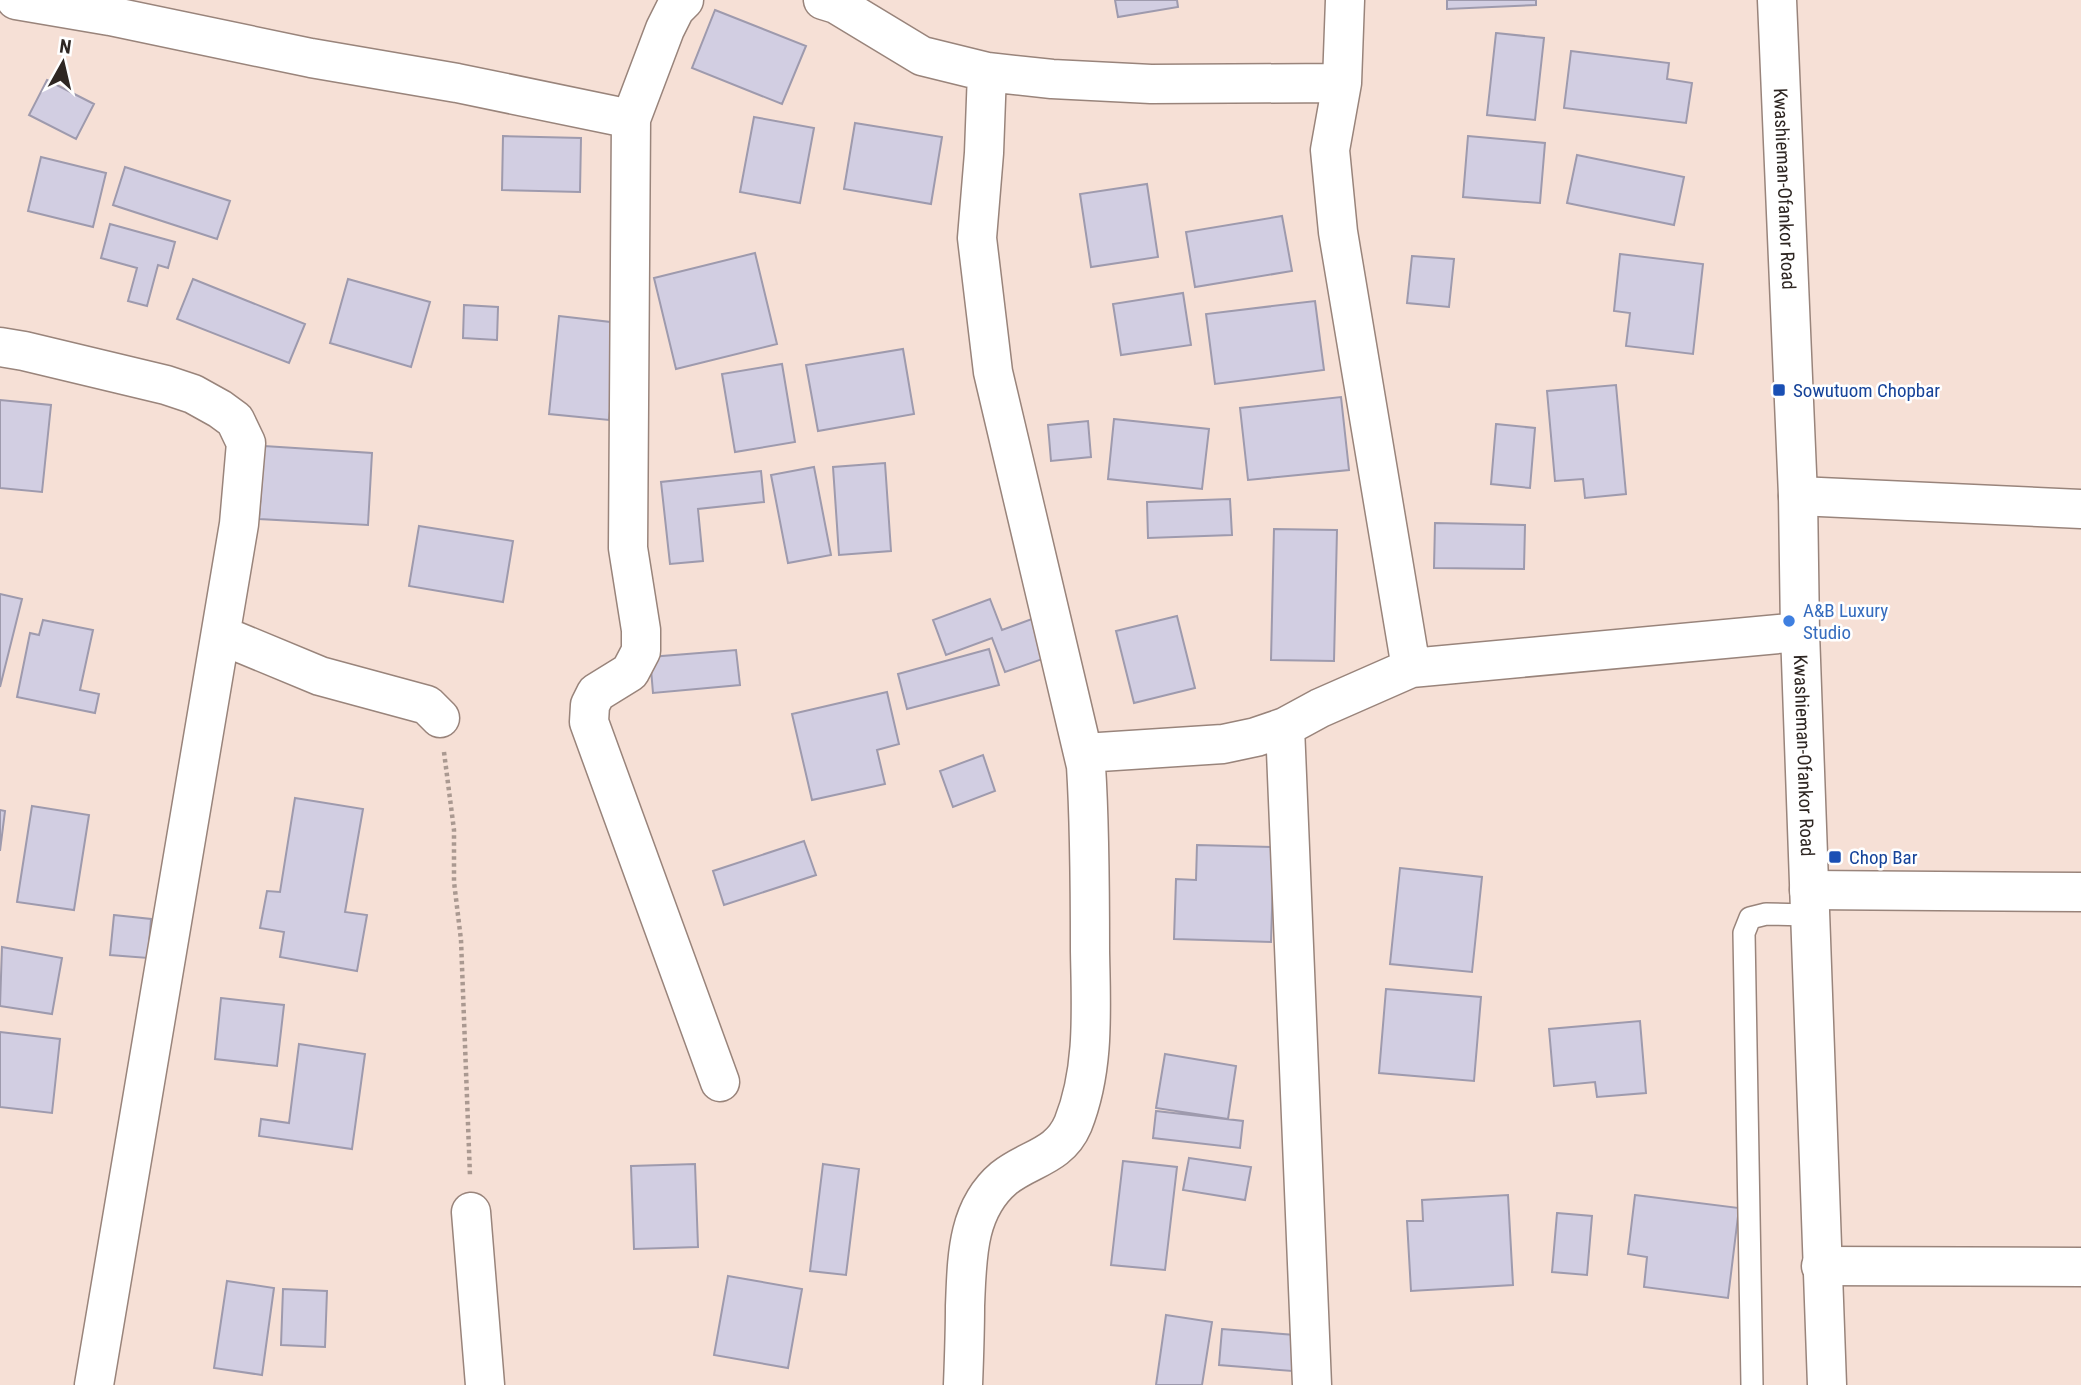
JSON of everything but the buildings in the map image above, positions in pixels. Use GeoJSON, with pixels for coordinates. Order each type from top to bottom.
{"type":"FeatureCollection","features":[{"type":"Feature","properties":{"kind":"street"},"geometry":{"type":"LineString","coordinates":[[16,0],[186,30],[311,58],[457,83],[632,119]]}},
{"type":"Feature","properties":{"kind":"street"},"geometry":{"type":"LineString","coordinates":[[684,0],[665,29],[632,119],[628,548],[641,630],[640,652],[630,672],[596,693],[590,705],[589,722],[720,1082]]}},
{"type":"Feature","properties":{"kind":"street"},"geometry":{"type":"LineString","coordinates":[[1345,0],[1342,83],[1330,150],[1338,232],[1411,668]]}},
{"type":"Feature","properties":{"kind":"street","name":"Kwashieman-Ofankor Road"},"geometry":{"type":"LineString","coordinates":[[1777,0],[1798,496],[1800,632],[1827,1385]]}},
{"type":"Feature","properties":{"kind":"street"},"geometry":{"type":"LineString","coordinates":[[832,1],[922,56],[987,72],[1151,85],[1342,83]]}},
{"type":"Feature","properties":{"kind":"street"},"geometry":{"type":"LineString","coordinates":[[963,1385],[967,1250],[975,1219],[987,1197],[1004,1179],[1057,1149],[1072,1126],[1088,1065],[1091,1030],[1090,832],[1084,752],[993,372],[977,239],[987,72]]}},
{"type":"Feature","properties":{"kind":"street"},"geometry":{"type":"LineString","coordinates":[[0,347],[166,385],[193,394],[235,420],[246,443],[239,524],[94,1385]]}},
{"type":"Feature","properties":{"kind":"street"},"geometry":{"type":"LineString","coordinates":[[1798,496],[2081,509]]}},
{"type":"Feature","properties":{"kind":"street"},"geometry":{"type":"LineString","coordinates":[[1084,752],[1223,744],[1256,737],[1285,727],[1320,708],[1411,668],[1800,632]]}},
{"type":"Feature","properties":{"kind":"street"},"geometry":{"type":"LineString","coordinates":[[220,635],[320,676],[427,705],[440,719]]}},
{"type":"Feature","properties":{"kind":"street"},"geometry":{"type":"LineString","coordinates":[[1285,727],[1312,1385]]}},
{"type":"Feature","properties":{"kind":"street"},"geometry":{"type":"LineString","coordinates":[[1809,903],[2081,892]]}},
{"type":"Feature","properties":{"kind":"street"},"geometry":{"type":"LineString","coordinates":[[471,1212],[485,1385]]}},
{"type":"Feature","properties":{"kind":"street"},"geometry":{"type":"LineString","coordinates":[[1821,1266],[2081,1267]]}},
{"type":"Feature","properties":{"kind":"lane"},"geometry":{"type":"LineString","coordinates":[[1752,1385],[1744,933],[1750,919],[1809,903]]}},
{"type":"Feature","properties":{"kind":"path"},"geometry":{"type":"LineString","coordinates":[[440,719],[454,830],[454,882],[461,940],[471,1212]]}},
{"type":"Feature","properties":{"kind":"place","name":"Sowutuom Chopbar"},"geometry":{"type":"Point","coordinates":[1779,390]}},
{"type":"Feature","properties":{"kind":"place","name":"A&B Luxury Studio"},"geometry":{"type":"Point","coordinates":[1789,621]}},
{"type":"Feature","properties":{"kind":"place","name":"Chop Bar"},"geometry":{"type":"Point","coordinates":[1835,857]}}]}
